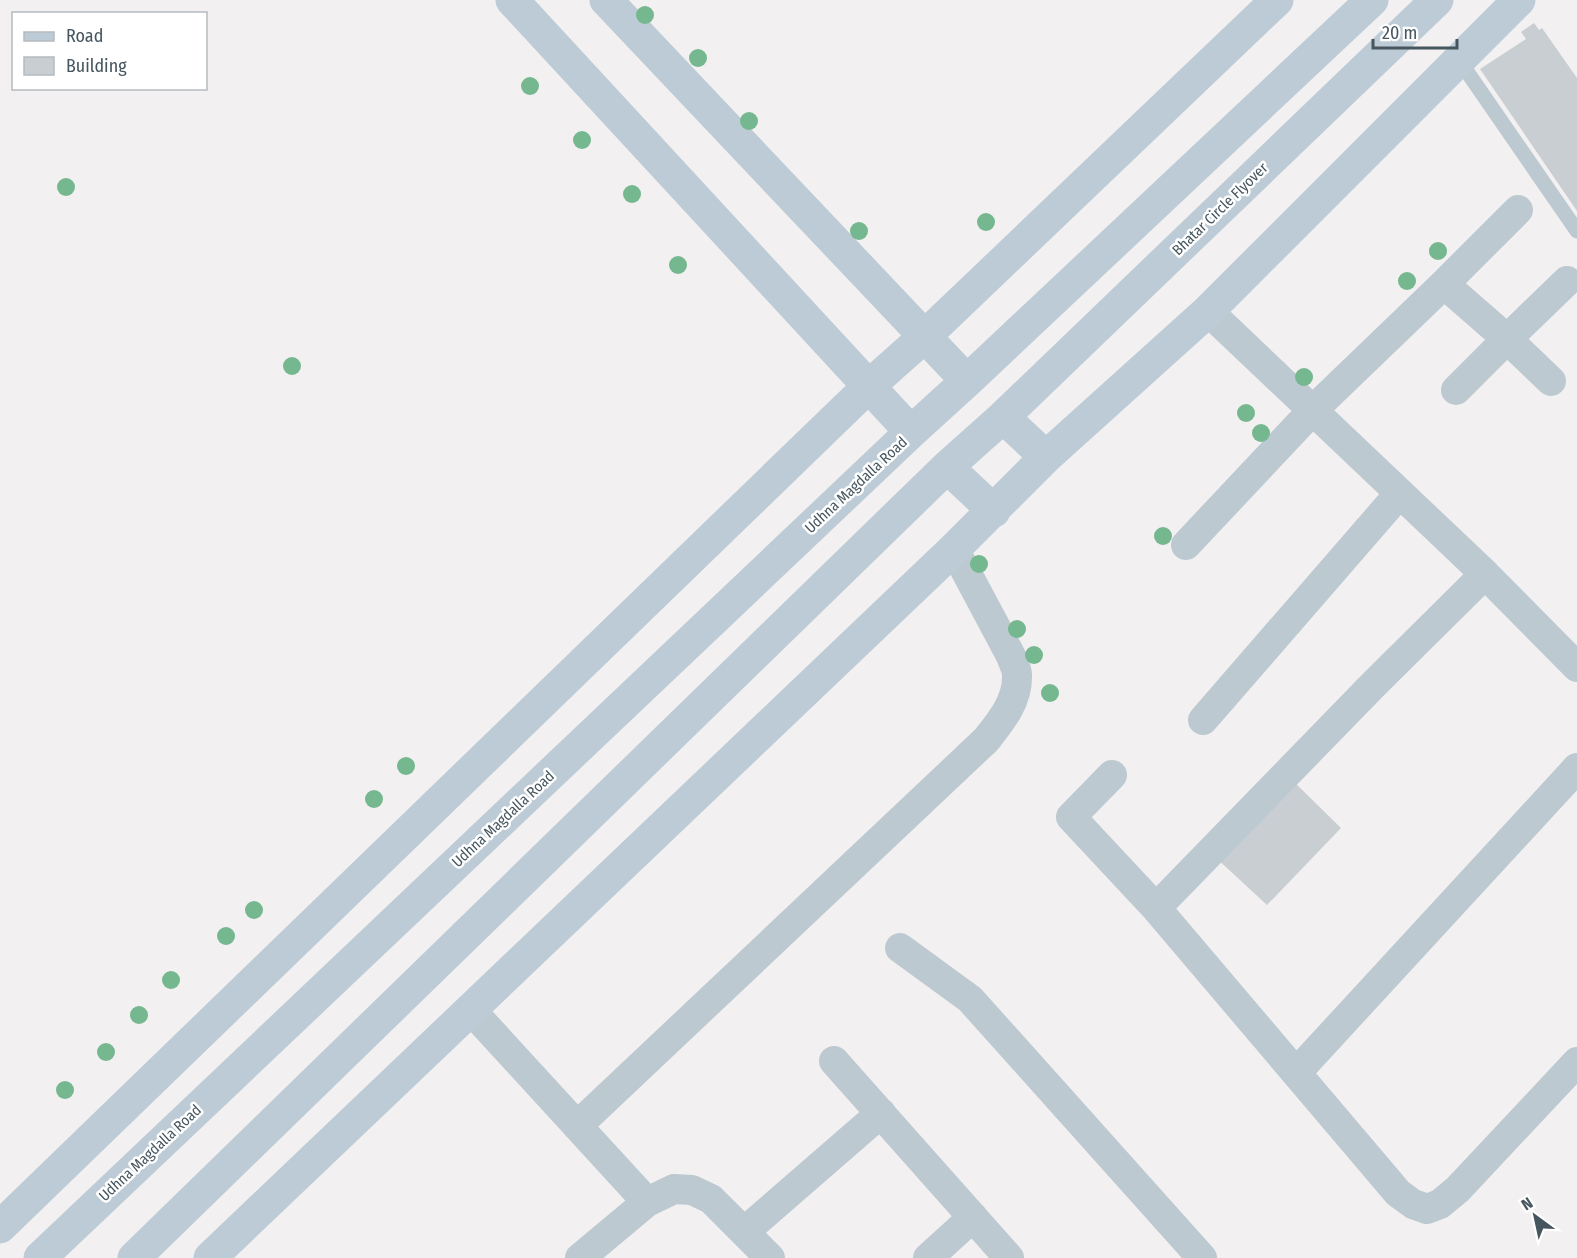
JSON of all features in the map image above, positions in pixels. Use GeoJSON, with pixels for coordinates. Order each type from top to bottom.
{"type":"FeatureCollection","features":[{"type":"Feature","properties":{"kind":"street"},"geometry":{"type":"LineString","coordinates":[[512,0],[911,432]]}},
{"type":"Feature","properties":{"kind":"street"},"geometry":{"type":"LineString","coordinates":[[606,0],[967,381],[1372,0]]}},
{"type":"Feature","properties":{"kind":"street"},"geometry":{"type":"LineString","coordinates":[[0,1227],[869,386],[924,337],[1277,0]]}},
{"type":"Feature","properties":{"kind":"street","name":"Bhatar Circle Flyover"},"geometry":{"type":"LineString","coordinates":[[1003,417],[1437,0]]}},
{"type":"Feature","properties":{"kind":"street"},"geometry":{"type":"LineString","coordinates":[[210,1258],[954,549],[1046,457],[1208,310],[1519,0]]}},
{"type":"Feature","properties":{"kind":"street"},"geometry":{"type":"LineString","coordinates":[[1186,545],[1313,410],[1518,210]]}},
{"type":"Feature","properties":{"kind":"street"},"geometry":{"type":"LineString","coordinates":[[1456,390],[1567,281]]}},
{"type":"Feature","properties":{"kind":"street"},"geometry":{"type":"LineString","coordinates":[[1444,284],[1551,381]]}},
{"type":"Feature","properties":{"kind":"street"},"geometry":{"type":"LineString","coordinates":[[1208,310],[1485,574],[1577,667]]}},
{"type":"Feature","properties":{"kind":"street","name":"Udhna Magdalla Road"},"geometry":{"type":"LineString","coordinates":[[40,1258],[967,381]]}},
{"type":"Feature","properties":{"kind":"street"},"geometry":{"type":"LineString","coordinates":[[134,1258],[947,468],[1003,417],[1046,457]]}},
{"type":"Feature","properties":{"kind":"street"},"geometry":{"type":"LineString","coordinates":[[947,468],[994,510]]}},
{"type":"Feature","properties":{"kind":"street"},"geometry":{"type":"LineString","coordinates":[[1203,720],[1400,493]]}},
{"type":"Feature","properties":{"kind":"street"},"geometry":{"type":"LineString","coordinates":[[577,1126],[986,740],[1003,718],[1015,696],[1017,674],[1011,656],[954,549]]}},
{"type":"Feature","properties":{"kind":"street"},"geometry":{"type":"LineString","coordinates":[[1156,908],[1372,686],[1485,574]]}},
{"type":"Feature","properties":{"kind":"street"},"geometry":{"type":"LineString","coordinates":[[1296,1073],[1577,768]]}},
{"type":"Feature","properties":{"kind":"street"},"geometry":{"type":"LineString","coordinates":[[1112,775],[1071,817],[1156,908],[1398,1193],[1413,1204],[1427,1209],[1440,1204],[1458,1189],[1577,1062]]}},
{"type":"Feature","properties":{"kind":"street"},"geometry":{"type":"LineString","coordinates":[[900,948],[970,999],[1202,1258]]}},
{"type":"Feature","properties":{"kind":"street"},"geometry":{"type":"LineString","coordinates":[[471,1010],[647,1202]]}},
{"type":"Feature","properties":{"kind":"street"},"geometry":{"type":"LineString","coordinates":[[834,1061],[1010,1258]]}},
{"type":"Feature","properties":{"kind":"street"},"geometry":{"type":"LineString","coordinates":[[744,1232],[881,1113]]}},
{"type":"Feature","properties":{"kind":"street"},"geometry":{"type":"LineString","coordinates":[[580,1258],[647,1202],[674,1189],[692,1190],[711,1199],[770,1258]]}},
{"type":"Feature","properties":{"kind":"street"},"geometry":{"type":"LineString","coordinates":[[928,1258],[973,1217]]}},
{"type":"Feature","properties":{"kind":"lane"},"geometry":{"type":"LineString","coordinates":[[1459,60],[1577,231]]}},
{"type":"Feature","properties":{"kind":"building"},"geometry":{"type":"Polygon","coordinates":[[[1534,23],[1539,30],[1542,28],[1577,78],[1577,211],[1480,69],[1526,39],[1521,32],[1534,23]]]}},
{"type":"Feature","properties":{"kind":"building"},"geometry":{"type":"Polygon","coordinates":[[[1289,777],[1341,828],[1267,905],[1214,856],[1289,777]]]}}]}
